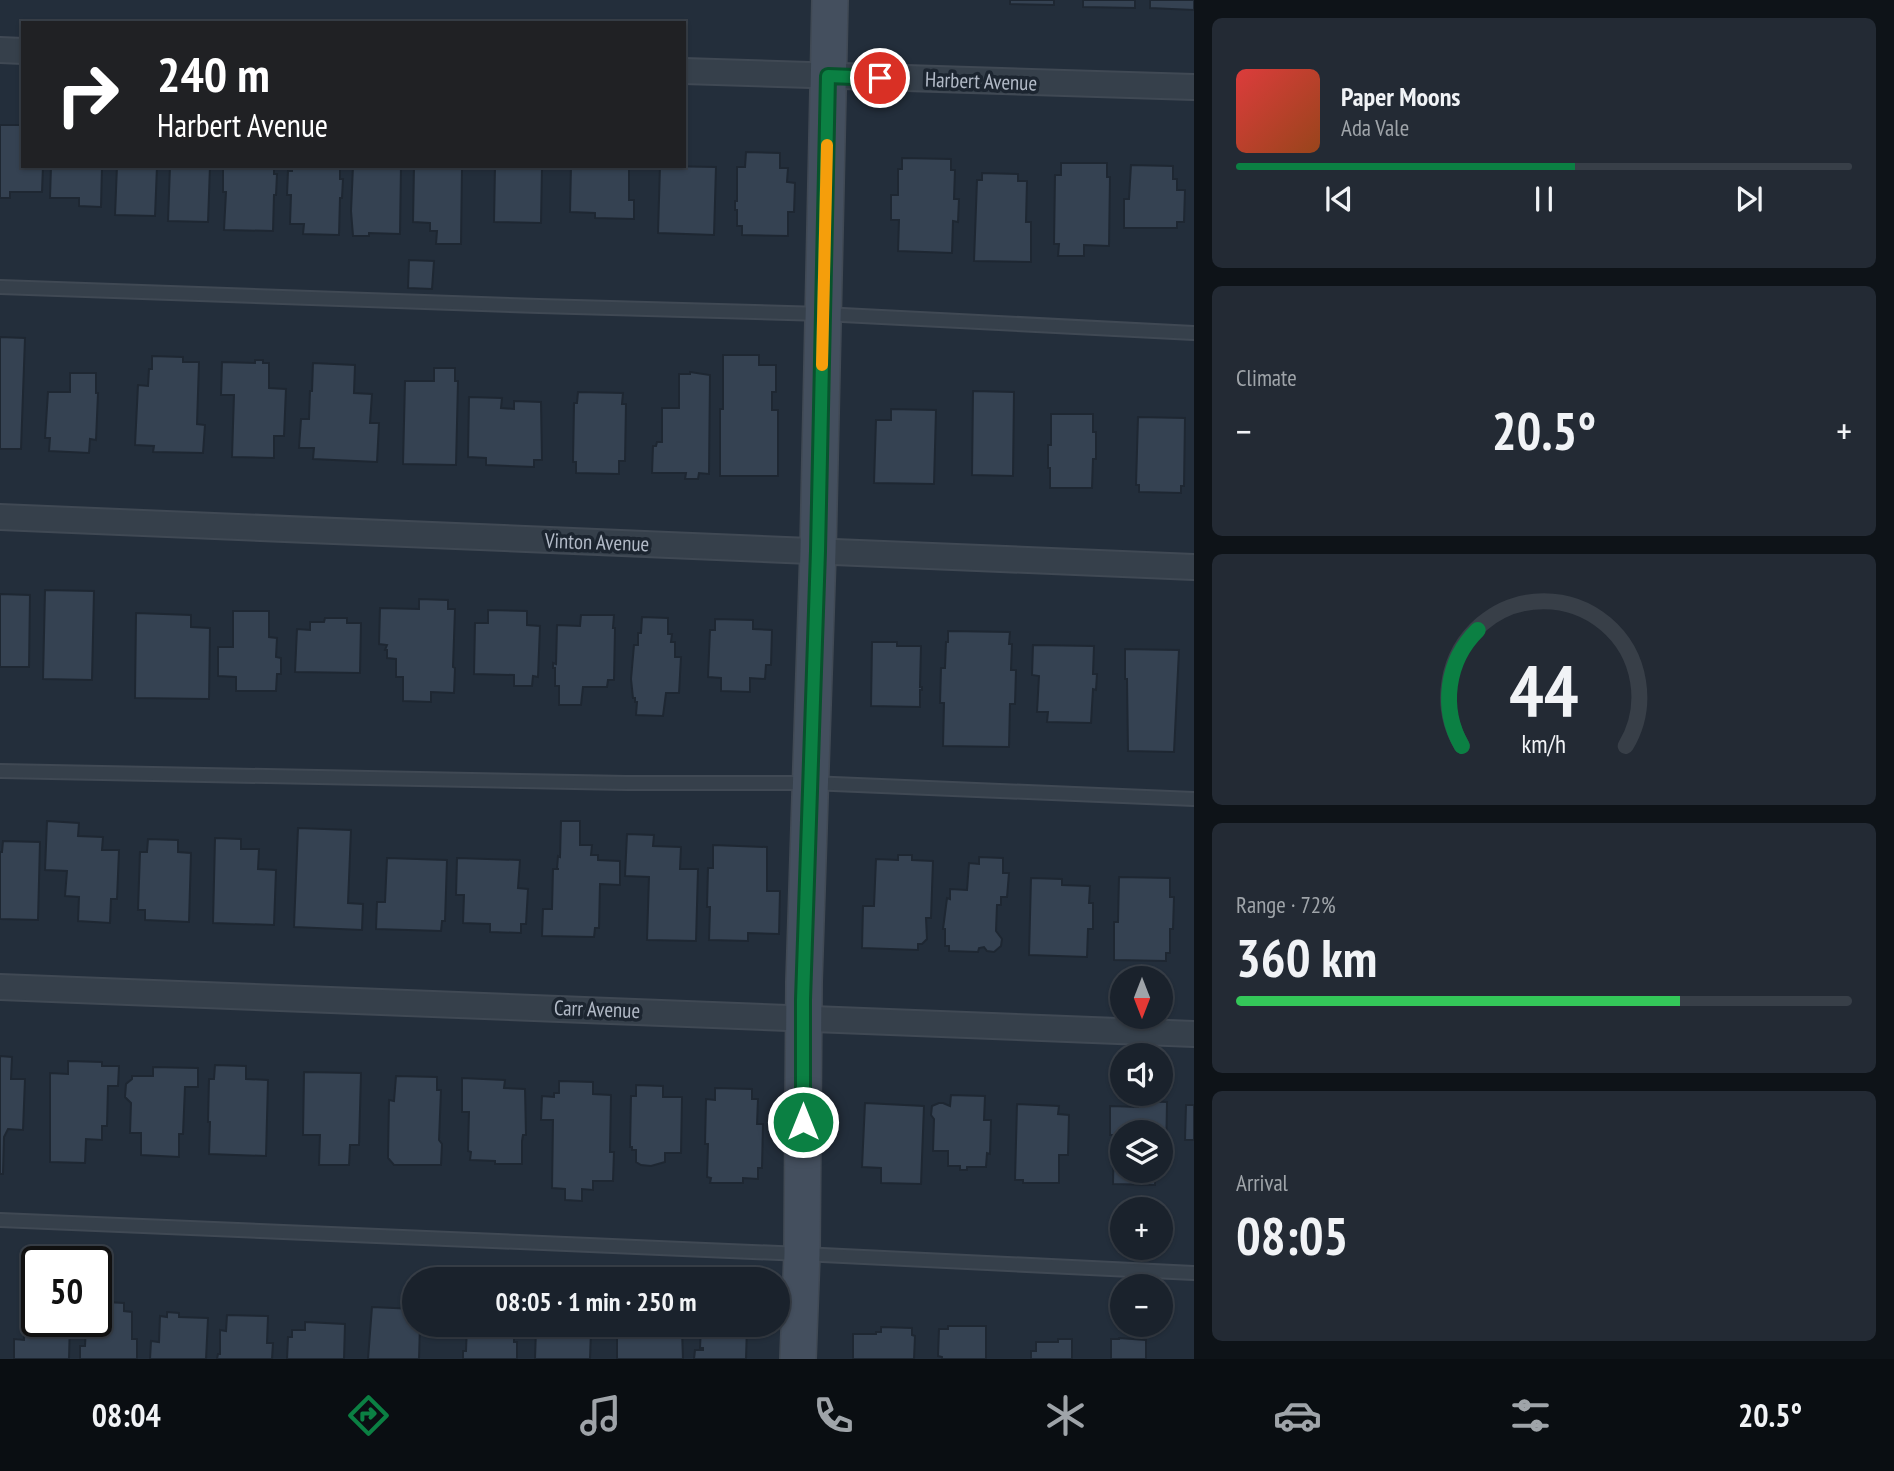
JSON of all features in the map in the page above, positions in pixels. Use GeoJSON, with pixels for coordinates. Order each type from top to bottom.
{"type":"FeatureCollection","features":[{"type":"Feature","properties":{"kind":"main road"},"geometry":{"type":"LineString","coordinates":[[798,1359],[802,1254],[803,1017],[818,551],[830,0]]}},
{"type":"Feature","properties":{"kind":"street"},"geometry":{"type":"LineString","coordinates":[[0,50],[21,51]]}},
{"type":"Feature","properties":{"kind":"street","name":"Harbert Avenue"},"geometry":{"type":"LineString","coordinates":[[686,71],[1194,87]]}},
{"type":"Feature","properties":{"kind":"street","name":"Vinton Avenue"},"geometry":{"type":"LineString","coordinates":[[0,517],[1194,567]]}},
{"type":"Feature","properties":{"kind":"street","name":"Carr Avenue"},"geometry":{"type":"LineString","coordinates":[[0,987],[1194,1034]]}},
{"type":"Feature","properties":{"kind":"lane"},"geometry":{"type":"LineString","coordinates":[[0,287],[823,314],[1194,333]]}},
{"type":"Feature","properties":{"kind":"lane"},"geometry":{"type":"LineString","coordinates":[[0,771],[614,783],[810,783],[1194,799]]}},
{"type":"Feature","properties":{"kind":"lane"},"geometry":{"type":"LineString","coordinates":[[0,1220],[1194,1273]]}},
{"type":"Feature","properties":{"kind":"building"},"geometry":{"type":"Polygon","coordinates":[[[1010,0],[1054,0],[1054,5],[1010,4],[1010,0]]]}},
{"type":"Feature","properties":{"kind":"building"},"geometry":{"type":"Polygon","coordinates":[[[1083,0],[1135,0],[1135,8],[1083,7],[1083,0]]]}},
{"type":"Feature","properties":{"kind":"building"},"geometry":{"type":"Polygon","coordinates":[[[1150,0],[1194,0],[1194,10],[1150,8],[1150,0]]]}},
{"type":"Feature","properties":{"kind":"building"},"geometry":{"type":"Polygon","coordinates":[[[0,125],[21,125],[21,168],[43,168],[42,192],[10,192],[10,198],[0,198],[0,125]]]}},
{"type":"Feature","properties":{"kind":"building"},"geometry":{"type":"Polygon","coordinates":[[[746,152],[780,153],[780,168],[788,168],[787,182],[795,183],[794,212],[788,212],[788,236],[742,235],[742,226],[737,226],[737,167],[745,167],[746,152]]]}},
{"type":"Feature","properties":{"kind":"building"},"geometry":{"type":"Polygon","coordinates":[[[902,158],[951,159],[951,170],[955,170],[954,199],[959,199],[958,222],[953,221],[952,253],[898,251],[899,220],[891,220],[891,195],[898,195],[898,169],[902,169],[902,158]]]}},
{"type":"Feature","properties":{"kind":"building"},"geometry":{"type":"Polygon","coordinates":[[[1061,163],[1107,163],[1107,177],[1110,177],[1109,246],[1084,245],[1084,256],[1058,256],[1059,244],[1054,244],[1055,175],[1061,175],[1061,163]]]}},
{"type":"Feature","properties":{"kind":"building"},"geometry":{"type":"Polygon","coordinates":[[[1131,165],[1173,166],[1173,179],[1177,179],[1177,190],[1185,190],[1184,222],[1177,222],[1177,228],[1124,228],[1124,199],[1129,199],[1131,165]]]}},
{"type":"Feature","properties":{"kind":"building"},"geometry":{"type":"Polygon","coordinates":[[[716,167],[714,235],[658,233],[660,168],[716,167]]]}},
{"type":"Feature","properties":{"kind":"building"},"geometry":{"type":"Polygon","coordinates":[[[51,168],[102,168],[101,207],[79,206],[79,198],[50,198],[51,168]]]}},
{"type":"Feature","properties":{"kind":"building"},"geometry":{"type":"Polygon","coordinates":[[[117,168],[157,168],[155,216],[115,215],[117,168]]]}},
{"type":"Feature","properties":{"kind":"building"},"geometry":{"type":"Polygon","coordinates":[[[170,168],[210,168],[208,222],[168,221],[170,168]]]}},
{"type":"Feature","properties":{"kind":"building"},"geometry":{"type":"Polygon","coordinates":[[[274,168],[274,174],[277,174],[273,231],[224,230],[226,192],[223,192],[223,169],[274,168]]]}},
{"type":"Feature","properties":{"kind":"building"},"geometry":{"type":"Polygon","coordinates":[[[292,168],[340,168],[340,179],[343,179],[339,235],[303,234],[304,224],[290,224],[291,195],[287,195],[288,171],[292,171],[292,168]]]}},
{"type":"Feature","properties":{"kind":"building"},"geometry":{"type":"Polygon","coordinates":[[[353,168],[401,168],[400,234],[369,233],[369,236],[353,236],[353,168]]]}},
{"type":"Feature","properties":{"kind":"building"},"geometry":{"type":"Polygon","coordinates":[[[414,168],[462,168],[461,244],[436,244],[437,231],[430,231],[430,223],[413,222],[414,168]]]}},
{"type":"Feature","properties":{"kind":"building"},"geometry":{"type":"Polygon","coordinates":[[[495,168],[542,168],[541,223],[494,222],[495,168]]]}},
{"type":"Feature","properties":{"kind":"building"},"geometry":{"type":"Polygon","coordinates":[[[571,168],[629,168],[629,200],[634,200],[634,219],[595,218],[595,213],[570,212],[571,168]]]}},
{"type":"Feature","properties":{"kind":"building"},"geometry":{"type":"Polygon","coordinates":[[[982,173],[1018,174],[1018,181],[1027,181],[1026,222],[1031,222],[1031,262],[974,261],[977,180],[982,180],[982,173]]]}},
{"type":"Feature","properties":{"kind":"building"},"geometry":{"type":"Polygon","coordinates":[[[409,260],[434,261],[432,289],[408,288],[409,260]]]}},
{"type":"Feature","properties":{"kind":"building"},"geometry":{"type":"Polygon","coordinates":[[[0,337],[25,338],[21,449],[0,449],[0,337]]]}},
{"type":"Feature","properties":{"kind":"building"},"geometry":{"type":"Polygon","coordinates":[[[723,355],[759,355],[759,365],[776,365],[776,392],[772,392],[772,410],[778,410],[778,476],[720,476],[723,355]]]}},
{"type":"Feature","properties":{"kind":"building"},"geometry":{"type":"Polygon","coordinates":[[[152,356],[183,357],[183,362],[199,362],[197,424],[205,425],[203,453],[153,452],[154,446],[135,445],[138,385],[148,386],[152,356]]]}},
{"type":"Feature","properties":{"kind":"building"},"geometry":{"type":"Polygon","coordinates":[[[255,360],[269,363],[269,388],[286,389],[284,436],[274,436],[274,458],[232,457],[234,395],[221,395],[222,362],[255,363],[255,360]]]}},
{"type":"Feature","properties":{"kind":"building"},"geometry":{"type":"Polygon","coordinates":[[[313,363],[355,365],[354,393],[372,394],[370,423],[379,423],[377,462],[313,459],[314,448],[299,448],[301,419],[309,419],[313,363]]]}},
{"type":"Feature","properties":{"kind":"building"},"geometry":{"type":"Polygon","coordinates":[[[434,368],[455,368],[455,381],[458,381],[456,465],[403,464],[405,381],[434,381],[434,368]]]}},
{"type":"Feature","properties":{"kind":"building"},"geometry":{"type":"Polygon","coordinates":[[[690,372],[710,375],[709,474],[699,473],[698,479],[685,479],[686,473],[652,473],[653,446],[662,442],[662,408],[679,408],[679,374],[690,372]]]}},
{"type":"Feature","properties":{"kind":"building"},"geometry":{"type":"Polygon","coordinates":[[[70,373],[96,373],[96,440],[90,439],[89,453],[49,451],[50,438],[45,438],[48,392],[70,392],[70,373]]]}},
{"type":"Feature","properties":{"kind":"building"},"geometry":{"type":"Polygon","coordinates":[[[973,391],[1014,392],[1013,476],[972,475],[973,391]]]}},
{"type":"Feature","properties":{"kind":"building"},"geometry":{"type":"Polygon","coordinates":[[[578,392],[623,393],[622,404],[626,404],[625,461],[619,461],[619,474],[576,473],[576,462],[573,462],[574,403],[577,403],[578,392]]]}},
{"type":"Feature","properties":{"kind":"building"},"geometry":{"type":"Polygon","coordinates":[[[469,397],[502,398],[501,408],[514,409],[514,401],[541,402],[542,460],[534,460],[534,467],[486,465],[486,458],[468,457],[469,397]]]}},
{"type":"Feature","properties":{"kind":"building"},"geometry":{"type":"Polygon","coordinates":[[[891,409],[936,410],[934,484],[874,483],[876,420],[891,420],[891,409]]]}},
{"type":"Feature","properties":{"kind":"building"},"geometry":{"type":"Polygon","coordinates":[[[1051,414],[1093,414],[1096,459],[1093,459],[1092,488],[1050,488],[1048,445],[1051,445],[1051,414]]]}},
{"type":"Feature","properties":{"kind":"building"},"geometry":{"type":"Polygon","coordinates":[[[1138,417],[1185,418],[1184,486],[1181,486],[1181,493],[1139,492],[1139,485],[1136,485],[1138,417]]]}},
{"type":"Feature","properties":{"kind":"building"},"geometry":{"type":"Polygon","coordinates":[[[45,590],[94,591],[92,680],[43,679],[45,590]]]}},
{"type":"Feature","properties":{"kind":"building"},"geometry":{"type":"Polygon","coordinates":[[[0,594],[30,595],[29,667],[0,667],[0,594]]]}},
{"type":"Feature","properties":{"kind":"building"},"geometry":{"type":"Polygon","coordinates":[[[419,599],[448,600],[448,609],[455,609],[454,693],[431,692],[431,702],[403,701],[403,677],[396,677],[396,659],[387,658],[387,645],[379,644],[380,608],[419,609],[419,599]]]}},
{"type":"Feature","properties":{"kind":"building"},"geometry":{"type":"Polygon","coordinates":[[[488,610],[527,611],[527,625],[540,626],[538,677],[533,676],[532,686],[514,686],[514,675],[474,674],[475,623],[488,623],[488,610]]]}},
{"type":"Feature","properties":{"kind":"building"},"geometry":{"type":"Polygon","coordinates":[[[233,611],[269,611],[269,637],[277,638],[276,657],[281,658],[281,674],[277,674],[276,691],[236,691],[236,677],[218,676],[218,647],[233,647],[233,611]]]}},
{"type":"Feature","properties":{"kind":"building"},"geometry":{"type":"Polygon","coordinates":[[[136,613],[191,615],[191,627],[210,628],[209,699],[135,698],[136,613]]]}},
{"type":"Feature","properties":{"kind":"building"},"geometry":{"type":"Polygon","coordinates":[[[581,615],[614,615],[614,680],[608,680],[607,687],[583,687],[581,705],[559,705],[559,686],[555,686],[553,668],[553,663],[556,664],[557,625],[580,626],[581,615]]]}},
{"type":"Feature","properties":{"kind":"building"},"geometry":{"type":"Polygon","coordinates":[[[642,617],[668,618],[668,634],[672,634],[671,642],[675,642],[675,657],[681,657],[679,693],[666,693],[663,716],[636,715],[637,702],[633,698],[631,679],[634,645],[638,645],[642,617]]]}},
{"type":"Feature","properties":{"kind":"building"},"geometry":{"type":"Polygon","coordinates":[[[325,618],[347,618],[347,623],[361,623],[360,673],[295,672],[297,629],[310,630],[310,622],[324,622],[325,618]]]}},
{"type":"Feature","properties":{"kind":"building"},"geometry":{"type":"Polygon","coordinates":[[[715,619],[753,620],[753,629],[772,630],[771,665],[766,665],[765,679],[750,678],[750,692],[721,691],[721,678],[708,677],[710,630],[715,630],[715,619]]]}},
{"type":"Feature","properties":{"kind":"building"},"geometry":{"type":"Polygon","coordinates":[[[948,631],[1010,632],[1011,670],[1016,670],[1015,704],[1010,704],[1009,747],[943,746],[944,703],[940,703],[941,668],[945,668],[948,631]]]}},
{"type":"Feature","properties":{"kind":"building"},"geometry":{"type":"Polygon","coordinates":[[[872,642],[921,646],[920,707],[871,706],[872,642]]]}},
{"type":"Feature","properties":{"kind":"building"},"geometry":{"type":"Polygon","coordinates":[[[1033,645],[1094,646],[1093,674],[1097,674],[1096,690],[1093,689],[1091,723],[1047,722],[1048,712],[1037,712],[1039,676],[1032,675],[1033,645]]]}},
{"type":"Feature","properties":{"kind":"building"},"geometry":{"type":"Polygon","coordinates":[[[1125,649],[1179,650],[1174,752],[1128,751],[1125,649]]]}},
{"type":"Feature","properties":{"kind":"building"},"geometry":{"type":"Polygon","coordinates":[[[47,821],[79,823],[78,836],[103,837],[102,850],[119,850],[117,899],[111,899],[110,923],[78,921],[79,897],[65,896],[67,871],[45,870],[47,821]]]}},
{"type":"Feature","properties":{"kind":"building"},"geometry":{"type":"Polygon","coordinates":[[[561,821],[580,821],[580,845],[592,845],[591,855],[598,855],[598,860],[620,861],[620,885],[600,884],[599,928],[595,928],[594,937],[542,936],[543,909],[552,909],[553,869],[557,869],[561,821]]]}},
{"type":"Feature","properties":{"kind":"building"},"geometry":{"type":"Polygon","coordinates":[[[298,828],[351,830],[348,903],[363,904],[362,930],[294,927],[298,828]]]}},
{"type":"Feature","properties":{"kind":"building"},"geometry":{"type":"Polygon","coordinates":[[[627,834],[654,835],[653,846],[681,847],[680,869],[698,869],[696,941],[647,940],[649,877],[625,876],[627,834]]]}},
{"type":"Feature","properties":{"kind":"building"},"geometry":{"type":"Polygon","coordinates":[[[215,838],[241,839],[241,849],[259,849],[258,869],[276,870],[274,925],[213,923],[215,838]]]}},
{"type":"Feature","properties":{"kind":"building"},"geometry":{"type":"Polygon","coordinates":[[[148,839],[178,840],[178,852],[191,853],[189,922],[145,920],[145,910],[138,910],[140,852],[147,852],[148,839]]]}},
{"type":"Feature","properties":{"kind":"building"},"geometry":{"type":"Polygon","coordinates":[[[3,841],[40,842],[38,920],[0,919],[0,852],[3,841]]]}},
{"type":"Feature","properties":{"kind":"building"},"geometry":{"type":"Polygon","coordinates":[[[713,845],[767,847],[767,891],[780,891],[779,934],[748,933],[748,941],[709,940],[708,868],[713,868],[713,845]]]}},
{"type":"Feature","properties":{"kind":"building"},"geometry":{"type":"Polygon","coordinates":[[[898,855],[912,855],[912,860],[933,861],[931,918],[926,918],[927,939],[918,944],[918,950],[862,948],[863,906],[874,906],[876,859],[898,860],[898,855]]]}},
{"type":"Feature","properties":{"kind":"building"},"geometry":{"type":"Polygon","coordinates":[[[979,857],[1003,858],[1003,873],[1009,873],[1007,897],[1001,897],[1001,905],[997,905],[996,931],[1002,939],[1001,946],[994,952],[987,951],[984,947],[979,948],[978,952],[949,951],[949,946],[945,946],[943,929],[947,898],[950,899],[950,889],[967,890],[969,863],[979,864],[979,857]]]}},
{"type":"Feature","properties":{"kind":"building"},"geometry":{"type":"Polygon","coordinates":[[[387,858],[447,860],[445,921],[442,921],[441,931],[376,929],[377,902],[385,902],[387,858]]]}},
{"type":"Feature","properties":{"kind":"building"},"geometry":{"type":"Polygon","coordinates":[[[457,858],[520,860],[518,888],[528,889],[526,924],[521,924],[521,933],[490,932],[490,924],[463,923],[464,895],[456,895],[457,858]]]}},
{"type":"Feature","properties":{"kind":"building"},"geometry":{"type":"Polygon","coordinates":[[[1119,877],[1170,878],[1170,897],[1174,897],[1173,929],[1170,929],[1170,953],[1166,953],[1166,961],[1114,960],[1114,922],[1118,922],[1119,877]]]}},
{"type":"Feature","properties":{"kind":"building"},"geometry":{"type":"Polygon","coordinates":[[[1031,878],[1062,879],[1062,885],[1090,886],[1089,903],[1093,903],[1093,929],[1088,929],[1087,957],[1029,955],[1031,878]]]}},
{"type":"Feature","properties":{"kind":"building"},"geometry":{"type":"Polygon","coordinates":[[[0,1056],[12,1057],[11,1079],[25,1079],[23,1130],[8,1129],[4,1137],[3,1174],[0,1174],[0,1056]]]}},
{"type":"Feature","properties":{"kind":"building"},"geometry":{"type":"Polygon","coordinates":[[[68,1061],[102,1062],[102,1066],[119,1066],[118,1086],[108,1086],[107,1126],[102,1126],[102,1140],[86,1139],[85,1163],[50,1162],[50,1073],[68,1074],[68,1061]]]}},
{"type":"Feature","properties":{"kind":"building"},"geometry":{"type":"Polygon","coordinates":[[[215,1065],[246,1066],[246,1079],[268,1080],[266,1156],[209,1154],[209,1079],[214,1079],[215,1065]]]}},
{"type":"Feature","properties":{"kind":"building"},"geometry":{"type":"Polygon","coordinates":[[[153,1067],[198,1068],[198,1087],[185,1087],[179,1157],[141,1155],[141,1133],[130,1133],[131,1103],[125,1097],[126,1084],[132,1076],[153,1076],[153,1067]]]}},
{"type":"Feature","properties":{"kind":"building"},"geometry":{"type":"Polygon","coordinates":[[[304,1072],[361,1073],[359,1145],[350,1145],[349,1165],[319,1165],[320,1135],[303,1135],[304,1072]]]}},
{"type":"Feature","properties":{"kind":"building"},"geometry":{"type":"Polygon","coordinates":[[[396,1076],[437,1077],[437,1090],[441,1090],[441,1165],[394,1165],[388,1158],[389,1100],[394,1101],[396,1076]]]}},
{"type":"Feature","properties":{"kind":"building"},"geometry":{"type":"Polygon","coordinates":[[[462,1078],[505,1080],[504,1088],[525,1089],[526,1135],[523,1135],[522,1141],[522,1164],[470,1160],[469,1112],[462,1112],[462,1078]]]}},
{"type":"Feature","properties":{"kind":"building"},"geometry":{"type":"Polygon","coordinates":[[[559,1081],[593,1082],[593,1094],[611,1095],[610,1152],[614,1152],[613,1181],[593,1181],[593,1190],[582,1189],[582,1201],[565,1200],[565,1189],[552,1188],[553,1120],[541,1120],[542,1096],[554,1097],[554,1093],[559,1093],[559,1081]]]}},
{"type":"Feature","properties":{"kind":"building"},"geometry":{"type":"Polygon","coordinates":[[[636,1085],[663,1086],[663,1097],[682,1097],[681,1153],[665,1153],[665,1162],[651,1166],[636,1162],[636,1150],[630,1147],[631,1096],[636,1096],[636,1085]]]}},
{"type":"Feature","properties":{"kind":"building"},"geometry":{"type":"Polygon","coordinates":[[[715,1088],[752,1089],[752,1099],[758,1099],[757,1124],[763,1124],[762,1168],[758,1168],[758,1179],[743,1178],[743,1183],[710,1183],[711,1178],[707,1177],[706,1099],[715,1100],[715,1088]]]}},
{"type":"Feature","properties":{"kind":"building"},"geometry":{"type":"Polygon","coordinates":[[[951,1095],[985,1096],[984,1120],[991,1120],[990,1154],[987,1153],[986,1167],[967,1167],[967,1170],[960,1170],[960,1166],[948,1166],[948,1151],[933,1151],[932,1106],[943,1103],[950,1106],[951,1095]]]}},
{"type":"Feature","properties":{"kind":"building"},"geometry":{"type":"Polygon","coordinates":[[[865,1103],[924,1106],[921,1184],[881,1183],[881,1168],[862,1167],[865,1103]]]}},
{"type":"Feature","properties":{"kind":"building"},"geometry":{"type":"Polygon","coordinates":[[[1017,1104],[1059,1106],[1058,1114],[1069,1115],[1068,1155],[1059,1155],[1059,1183],[1023,1183],[1023,1180],[1015,1180],[1017,1104]]]}},
{"type":"Feature","properties":{"kind":"building"},"geometry":{"type":"Polygon","coordinates":[[[1186,1105],[1194,1105],[1194,1140],[1185,1140],[1186,1105]]]}},
{"type":"Feature","properties":{"kind":"building"},"geometry":{"type":"Polygon","coordinates":[[[1110,1106],[1167,1106],[1167,1120],[1110,1120],[1110,1106]]]}},
{"type":"Feature","properties":{"kind":"building"},"geometry":{"type":"Polygon","coordinates":[[[1155,1183],[1155,1185],[1113,1184],[1155,1183]]]}},
{"type":"Feature","properties":{"kind":"building"},"geometry":{"type":"Polygon","coordinates":[[[112,1302],[124,1303],[124,1311],[132,1312],[132,1339],[137,1339],[137,1359],[80,1359],[80,1346],[85,1346],[85,1337],[112,1337],[112,1302]]]}},
{"type":"Feature","properties":{"kind":"building"},"geometry":{"type":"Polygon","coordinates":[[[372,1307],[402,1308],[402,1337],[420,1337],[419,1359],[368,1359],[372,1307]]]}},
{"type":"Feature","properties":{"kind":"building"},"geometry":{"type":"Polygon","coordinates":[[[167,1312],[179,1313],[179,1317],[208,1318],[206,1359],[150,1359],[151,1341],[159,1342],[160,1316],[167,1317],[167,1312]]]}},
{"type":"Feature","properties":{"kind":"building"},"geometry":{"type":"Polygon","coordinates":[[[227,1315],[268,1316],[267,1343],[273,1343],[272,1359],[217,1359],[220,1354],[220,1330],[226,1331],[227,1315]]]}},
{"type":"Feature","properties":{"kind":"building"},"geometry":{"type":"Polygon","coordinates":[[[305,1322],[345,1324],[344,1359],[287,1359],[288,1337],[292,1337],[292,1330],[305,1330],[305,1322]]]}},
{"type":"Feature","properties":{"kind":"building"},"geometry":{"type":"Polygon","coordinates":[[[948,1326],[986,1326],[986,1359],[942,1359],[938,1356],[939,1329],[948,1329],[948,1326]]]}},
{"type":"Feature","properties":{"kind":"building"},"geometry":{"type":"Polygon","coordinates":[[[881,1327],[912,1328],[912,1335],[915,1336],[914,1359],[853,1359],[853,1334],[876,1334],[881,1332],[881,1327]]]}},
{"type":"Feature","properties":{"kind":"building"},"geometry":{"type":"Polygon","coordinates":[[[24,1337],[70,1337],[69,1359],[14,1359],[14,1339],[24,1340],[24,1337]]]}},
{"type":"Feature","properties":{"kind":"building"},"geometry":{"type":"Polygon","coordinates":[[[467,1337],[514,1337],[514,1342],[517,1342],[517,1359],[463,1359],[463,1351],[466,1351],[467,1337]]]}},
{"type":"Feature","properties":{"kind":"building"},"geometry":{"type":"Polygon","coordinates":[[[536,1337],[591,1337],[590,1359],[535,1359],[536,1337]]]}},
{"type":"Feature","properties":{"kind":"building"},"geometry":{"type":"Polygon","coordinates":[[[617,1337],[682,1337],[683,1359],[617,1359],[617,1337]]]}},
{"type":"Feature","properties":{"kind":"building"},"geometry":{"type":"Polygon","coordinates":[[[700,1337],[747,1337],[746,1359],[694,1359],[695,1350],[703,1350],[700,1348],[700,1337]]]}},
{"type":"Feature","properties":{"kind":"building"},"geometry":{"type":"Polygon","coordinates":[[[1058,1339],[1072,1339],[1072,1359],[1031,1359],[1031,1351],[1036,1351],[1036,1342],[1058,1342],[1058,1339]]]}},
{"type":"Feature","properties":{"kind":"building"},"geometry":{"type":"Polygon","coordinates":[[[1111,1339],[1146,1340],[1146,1359],[1111,1359],[1111,1339]]]}},
{"type":"Feature","properties":{"kind":"slow traffic"},"geometry":{"type":"LineString","coordinates":[[822,365],[827,145]]}},
{"type":"Feature","properties":{"kind":"route"},"geometry":{"type":"LineString","coordinates":[[803,1122],[803,1000],[818,551],[828,76],[880,78]]}}]}
